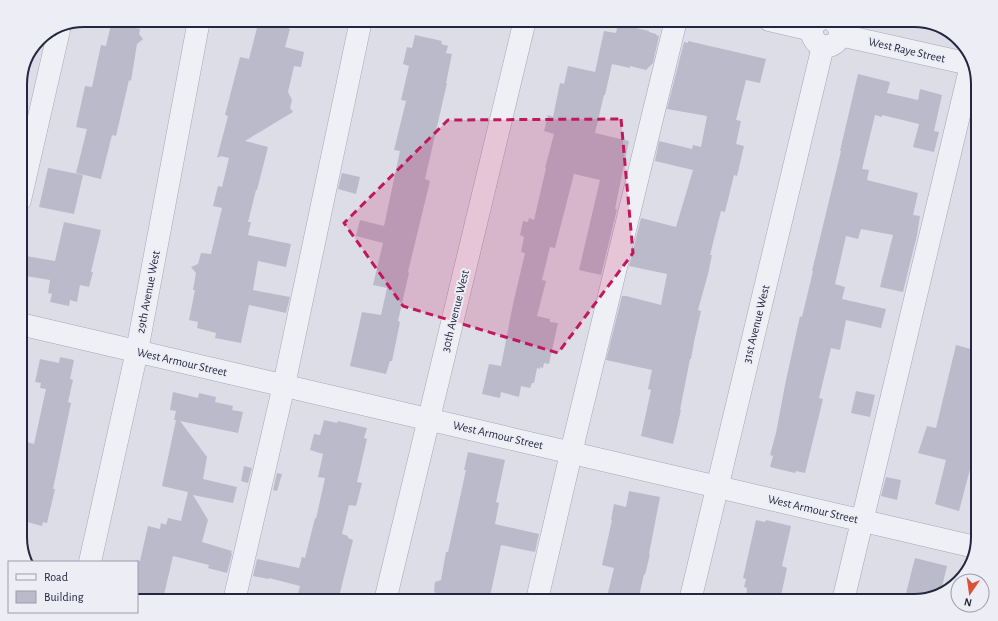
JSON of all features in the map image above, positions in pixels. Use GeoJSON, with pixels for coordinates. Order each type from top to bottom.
{"type":"FeatureCollection","features":[{"type":"Feature","properties":{"kind":"street","name":"29th Avenue West"},"geometry":{"type":"LineString","coordinates":[[90,561],[137,351],[198,27]]}},
{"type":"Feature","properties":{"kind":"street"},"geometry":{"type":"LineString","coordinates":[[236,594],[284,385],[360,27]]}},
{"type":"Feature","properties":{"kind":"street","name":"30th Avenue West"},"geometry":{"type":"LineString","coordinates":[[387,594],[523,27]]}},
{"type":"Feature","properties":{"kind":"street"},"geometry":{"type":"LineString","coordinates":[[539,591],[674,27]]}},
{"type":"Feature","properties":{"kind":"street","name":"West Raye Street"},"geometry":{"type":"LineString","coordinates":[[808,27],[967,63]]}},
{"type":"Feature","properties":{"kind":"street","name":"31st Avenue West"},"geometry":{"type":"LineString","coordinates":[[692,594],[825,30]]}},
{"type":"Feature","properties":{"kind":"street"},"geometry":{"type":"LineString","coordinates":[[27,169],[58,33]]}},
{"type":"Feature","properties":{"kind":"street"},"geometry":{"type":"LineString","coordinates":[[845,594],[970,73]]}},
{"type":"Feature","properties":{"kind":"street","name":"West Armour Street"},"geometry":{"type":"LineString","coordinates":[[27,326],[971,545]]}},
{"type":"Feature","properties":{"kind":"highlighted area"},"geometry":{"type":"Polygon","coordinates":[[[621,119],[633,253],[558,353],[403,306],[344,223],[448,120],[621,119]]]}},
{"type":"Feature","properties":{"kind":"building"},"geometry":{"type":"Polygon","coordinates":[[[110,27],[131,27],[140,29],[139,34],[143,39],[137,44],[131,81],[129,80],[116,136],[112,135],[101,179],[76,173],[87,129],[76,127],[85,86],[92,87],[101,45],[106,46],[110,27]]]}},
{"type":"Feature","properties":{"kind":"building"},"geometry":{"type":"Polygon","coordinates":[[[257,27],[288,27],[290,29],[285,47],[304,52],[301,67],[294,66],[288,92],[292,100],[290,108],[293,112],[245,141],[268,147],[248,222],[251,222],[248,235],[291,244],[286,267],[258,261],[253,290],[290,297],[286,313],[249,305],[241,343],[215,338],[216,333],[197,328],[198,322],[189,320],[195,290],[193,290],[196,273],[191,267],[198,264],[201,253],[211,254],[222,208],[213,206],[218,186],[222,187],[229,158],[221,156],[217,158],[228,116],[225,115],[240,57],[249,59],[257,27]]]}},
{"type":"Feature","properties":{"kind":"building"},"geometry":{"type":"Polygon","coordinates":[[[617,27],[631,27],[649,31],[659,36],[653,63],[646,70],[612,64],[604,95],[595,133],[629,141],[615,209],[617,209],[601,275],[579,270],[600,180],[574,174],[555,248],[550,247],[542,280],[546,281],[537,316],[550,319],[550,322],[558,323],[549,364],[544,363],[543,368],[537,368],[534,383],[532,383],[530,388],[521,386],[519,397],[501,392],[500,398],[482,394],[489,364],[501,366],[525,253],[521,252],[524,237],[520,235],[523,221],[528,222],[529,218],[534,220],[554,134],[544,131],[548,115],[553,117],[560,83],[564,84],[568,66],[595,72],[604,31],[616,33],[617,27]]]}},
{"type":"Feature","properties":{"kind":"building"},"geometry":{"type":"Polygon","coordinates":[[[415,35],[442,41],[441,44],[448,46],[446,53],[452,54],[447,83],[425,179],[430,181],[408,272],[392,361],[390,361],[386,374],[350,366],[362,312],[381,315],[387,288],[373,285],[383,243],[356,236],[360,220],[384,226],[400,151],[394,150],[406,101],[401,100],[409,66],[403,64],[407,47],[412,48],[415,35]]]}},
{"type":"Feature","properties":{"kind":"building"},"geometry":{"type":"Polygon","coordinates":[[[688,41],[766,59],[760,83],[746,80],[736,120],[741,121],[736,144],[744,146],[737,176],[734,175],[725,212],[721,211],[710,255],[712,255],[698,310],[701,311],[673,444],[641,436],[651,390],[648,389],[652,370],[606,360],[622,296],[661,305],[667,274],[629,266],[641,218],[676,227],[693,170],[655,161],[659,141],[692,149],[693,145],[701,147],[707,116],[667,109],[684,42],[688,43],[688,41]]]}},
{"type":"Feature","properties":{"kind":"building"},"geometry":{"type":"Polygon","coordinates":[[[858,74],[890,82],[887,93],[918,100],[920,89],[942,95],[934,131],[939,132],[934,152],[913,147],[919,124],[882,115],[882,117],[875,115],[862,169],[869,170],[867,180],[918,193],[913,215],[920,216],[917,235],[903,292],[880,287],[893,235],[861,229],[858,239],[846,236],[835,284],[845,287],[842,299],[886,309],[881,328],[846,320],[840,350],[831,348],[819,398],[823,399],[805,473],[796,471],[795,473],[770,467],[773,456],[770,455],[776,433],[800,316],[802,317],[858,74]]]}},
{"type":"Feature","properties":{"kind":"building"},"geometry":{"type":"Polygon","coordinates":[[[48,168],[83,175],[74,214],[39,207],[48,168]]]}},
{"type":"Feature","properties":{"kind":"building"},"geometry":{"type":"Polygon","coordinates":[[[342,173],[360,177],[356,194],[338,189],[342,173]]]}},
{"type":"Feature","properties":{"kind":"building"},"geometry":{"type":"Polygon","coordinates":[[[64,222],[101,230],[89,287],[80,285],[77,302],[70,300],[69,306],[50,302],[52,294],[48,293],[50,280],[27,276],[27,256],[55,261],[64,222]]]}},
{"type":"Feature","properties":{"kind":"building"},"geometry":{"type":"Polygon","coordinates":[[[956,345],[971,349],[971,466],[959,511],[935,504],[946,460],[918,453],[927,426],[936,428],[956,345]]]}},
{"type":"Feature","properties":{"kind":"building"},"geometry":{"type":"Polygon","coordinates":[[[60,357],[74,360],[70,379],[73,380],[68,402],[71,403],[47,523],[43,522],[42,526],[27,522],[27,442],[34,444],[46,389],[40,388],[41,383],[35,382],[40,359],[59,363],[60,357]]]}},
{"type":"Feature","properties":{"kind":"building"},"geometry":{"type":"Polygon","coordinates":[[[856,391],[875,395],[870,417],[851,413],[856,391]]]}},
{"type":"Feature","properties":{"kind":"building"},"geometry":{"type":"Polygon","coordinates":[[[173,392],[198,398],[199,393],[216,397],[215,402],[233,406],[232,410],[243,412],[238,433],[180,421],[207,457],[203,479],[237,487],[233,503],[193,495],[208,520],[202,542],[232,551],[232,554],[227,573],[208,568],[209,565],[173,556],[164,594],[138,594],[137,560],[140,561],[148,526],[160,529],[161,523],[166,525],[168,518],[181,521],[188,492],[162,486],[176,420],[174,420],[176,411],[170,410],[173,392]]]}},
{"type":"Feature","properties":{"kind":"building"},"geometry":{"type":"Polygon","coordinates":[[[324,420],[337,423],[338,421],[367,428],[364,438],[367,439],[357,482],[362,483],[356,506],[349,505],[342,534],[353,540],[340,594],[298,594],[300,586],[269,578],[253,576],[257,559],[299,568],[302,557],[305,558],[315,518],[316,519],[325,478],[318,477],[323,454],[310,450],[314,434],[320,435],[324,420]]]}},
{"type":"Feature","properties":{"kind":"building"},"geometry":{"type":"Polygon","coordinates":[[[468,452],[505,460],[496,502],[499,503],[495,524],[539,534],[535,552],[501,545],[490,594],[435,594],[435,582],[441,580],[446,552],[448,552],[466,470],[464,470],[468,452]]]}},
{"type":"Feature","properties":{"kind":"building"},"geometry":{"type":"Polygon","coordinates":[[[244,466],[252,468],[248,483],[241,481],[244,466]]]}},
{"type":"Feature","properties":{"kind":"building"},"geometry":{"type":"Polygon","coordinates":[[[277,473],[282,474],[277,491],[273,490],[277,473]]]}},
{"type":"Feature","properties":{"kind":"building"},"geometry":{"type":"Polygon","coordinates":[[[886,477],[901,480],[897,500],[881,496],[886,477]]]}},
{"type":"Feature","properties":{"kind":"building"},"geometry":{"type":"Polygon","coordinates":[[[629,491],[660,497],[650,554],[640,594],[608,594],[614,568],[602,565],[614,504],[626,507],[629,491]]]}},
{"type":"Feature","properties":{"kind":"building"},"geometry":{"type":"Polygon","coordinates":[[[756,520],[765,522],[766,520],[791,526],[782,566],[787,568],[781,594],[746,594],[747,588],[744,587],[746,579],[743,578],[756,520]]]}},
{"type":"Feature","properties":{"kind":"building"},"geometry":{"type":"Polygon","coordinates":[[[915,558],[947,566],[942,587],[922,594],[906,594],[915,558]]]}}]}
